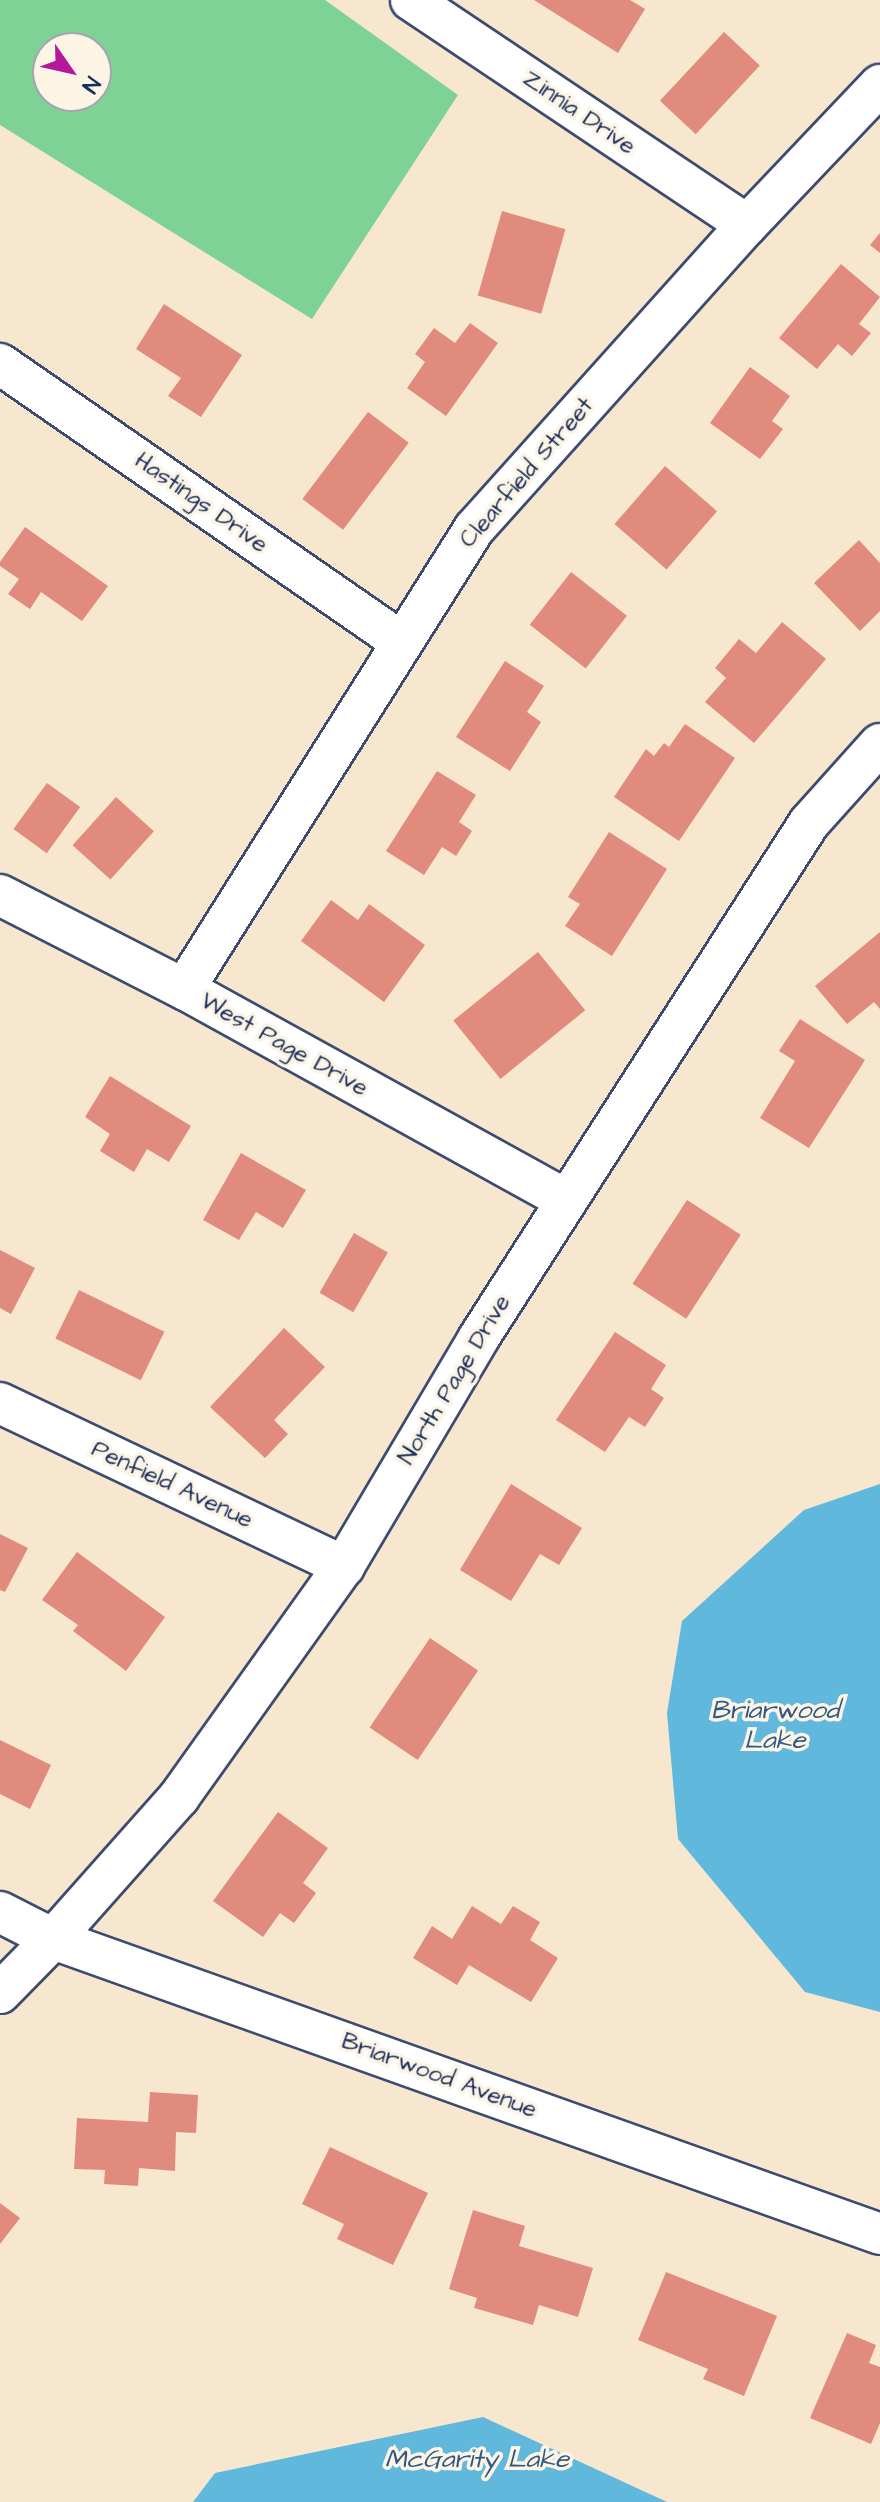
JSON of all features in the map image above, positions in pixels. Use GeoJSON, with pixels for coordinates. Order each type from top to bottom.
{"type":"FeatureCollection","features":[{"type":"Feature","properties":{"kind":"street","name":"Zinnia Drive"},"geometry":{"type":"LineString","coordinates":[[411,0],[747,225]]}},
{"type":"Feature","properties":{"kind":"street","name":"Clearfield Street"},"geometry":{"type":"LineString","coordinates":[[184,989],[474,529],[747,225],[880,85]]}},
{"type":"Feature","properties":{"kind":"street","name":"Hastings Drive"},"geometry":{"type":"LineString","coordinates":[[0,364],[402,642]]}},
{"type":"Feature","properties":{"kind":"street","name":"North Page Drive"},"geometry":{"type":"LineString","coordinates":[[0,1993],[53,1939],[179,1797],[344,1566],[566,1200],[809,823],[879,746]]}},
{"type":"Feature","properties":{"kind":"street","name":"West Page Drive"},"geometry":{"type":"LineString","coordinates":[[0,895],[184,989],[566,1200]]}},
{"type":"Feature","properties":{"kind":"street","name":"Penfield Avenue"},"geometry":{"type":"LineString","coordinates":[[0,1403],[344,1566]]}},
{"type":"Feature","properties":{"kind":"street","name":"Briarwood Avenue"},"geometry":{"type":"LineString","coordinates":[[0,1912],[53,1939],[880,2234]]}},
{"type":"Feature","properties":{"kind":"green space"},"geometry":{"type":"Polygon","coordinates":[[[0,0],[325,0],[458,95],[312,319],[0,125],[0,0]]]}},
{"type":"Feature","properties":{"kind":"water","name":"Briarwood Lake"},"geometry":{"type":"Polygon","coordinates":[[[880,1484],[880,2012],[805,1992],[678,1839],[667,1713],[682,1621],[804,1510],[880,1484]]]}},
{"type":"Feature","properties":{"kind":"water","name":"McGarity Lake"},"geometry":{"type":"Polygon","coordinates":[[[483,2417],[667,2502],[193,2502],[215,2473],[483,2417]]]}},
{"type":"Feature","properties":{"kind":"building"},"geometry":{"type":"Polygon","coordinates":[[[534,0],[630,0],[645,9],[618,53],[534,0]]]}},
{"type":"Feature","properties":{"kind":"building"},"geometry":{"type":"Polygon","coordinates":[[[724,32],[760,65],[696,134],[660,101],[724,32]]]}},
{"type":"Feature","properties":{"kind":"building"},"geometry":{"type":"Polygon","coordinates":[[[502,211],[565,229],[541,314],[478,296],[502,211]]]}},
{"type":"Feature","properties":{"kind":"building"},"geometry":{"type":"Polygon","coordinates":[[[880,233],[880,253],[870,245],[880,233]]]}},
{"type":"Feature","properties":{"kind":"building"},"geometry":{"type":"Polygon","coordinates":[[[841,264],[880,297],[859,324],[871,333],[852,356],[838,344],[817,369],[779,338],[841,264]]]}},
{"type":"Feature","properties":{"kind":"building"},"geometry":{"type":"Polygon","coordinates":[[[164,304],[242,355],[201,417],[168,396],[181,378],[136,349],[164,304]]]}},
{"type":"Feature","properties":{"kind":"building"},"geometry":{"type":"Polygon","coordinates":[[[470,323],[498,343],[446,416],[407,388],[425,362],[415,354],[434,328],[455,343],[470,323]]]}},
{"type":"Feature","properties":{"kind":"building"},"geometry":{"type":"Polygon","coordinates":[[[750,367],[790,396],[772,421],[783,429],[760,459],[710,423],[750,367]]]}},
{"type":"Feature","properties":{"kind":"building"},"geometry":{"type":"Polygon","coordinates":[[[368,412],[409,443],[343,530],[302,499],[368,412]]]}},
{"type":"Feature","properties":{"kind":"building"},"geometry":{"type":"Polygon","coordinates":[[[665,466],[717,511],[667,569],[614,524],[665,466]]]}},
{"type":"Feature","properties":{"kind":"building"},"geometry":{"type":"Polygon","coordinates":[[[25,527],[108,586],[82,621],[41,592],[30,609],[8,594],[19,579],[0,566],[0,562],[25,527]]]}},
{"type":"Feature","properties":{"kind":"building"},"geometry":{"type":"Polygon","coordinates":[[[859,540],[880,563],[880,611],[860,631],[814,583],[859,540]]]}},
{"type":"Feature","properties":{"kind":"building"},"geometry":{"type":"Polygon","coordinates":[[[571,572],[627,616],[586,669],[530,625],[571,572]]]}},
{"type":"Feature","properties":{"kind":"building"},"geometry":{"type":"Polygon","coordinates":[[[782,622],[826,659],[754,743],[705,702],[726,678],[715,668],[739,639],[756,653],[782,622]]]}},
{"type":"Feature","properties":{"kind":"building"},"geometry":{"type":"Polygon","coordinates":[[[505,661],[544,686],[527,712],[541,722],[510,771],[456,737],[505,661]]]}},
{"type":"Feature","properties":{"kind":"building"},"geometry":{"type":"Polygon","coordinates":[[[685,724],[735,758],[679,841],[614,797],[646,749],[654,756],[664,743],[669,747],[685,724]]]}},
{"type":"Feature","properties":{"kind":"building"},"geometry":{"type":"Polygon","coordinates":[[[437,771],[476,795],[459,822],[472,831],[456,856],[442,847],[424,875],[386,851],[437,771]]]}},
{"type":"Feature","properties":{"kind":"building"},"geometry":{"type":"Polygon","coordinates":[[[47,783],[80,807],[47,853],[13,829],[47,783]]]}},
{"type":"Feature","properties":{"kind":"building"},"geometry":{"type":"Polygon","coordinates":[[[116,797],[154,831],[110,879],[73,845],[116,797]]]}},
{"type":"Feature","properties":{"kind":"building"},"geometry":{"type":"Polygon","coordinates":[[[609,832],[667,869],[612,956],[565,926],[580,904],[568,897],[609,832]]]}},
{"type":"Feature","properties":{"kind":"building"},"geometry":{"type":"Polygon","coordinates":[[[331,900],[358,920],[369,904],[425,945],[384,1002],[301,941],[331,900]]]}},
{"type":"Feature","properties":{"kind":"building"},"geometry":{"type":"Polygon","coordinates":[[[880,932],[880,1009],[874,1002],[847,1024],[815,986],[880,932]]]}},
{"type":"Feature","properties":{"kind":"building"},"geometry":{"type":"Polygon","coordinates":[[[538,952],[585,1010],[500,1079],[453,1021],[538,952]]]}},
{"type":"Feature","properties":{"kind":"building"},"geometry":{"type":"Polygon","coordinates":[[[800,1019],[865,1060],[809,1148],[760,1118],[795,1061],[779,1051],[800,1019]]]}},
{"type":"Feature","properties":{"kind":"building"},"geometry":{"type":"Polygon","coordinates":[[[110,1076],[191,1126],[169,1162],[147,1149],[134,1172],[100,1151],[110,1134],[85,1117],[110,1076]]]}},
{"type":"Feature","properties":{"kind":"building"},"geometry":{"type":"Polygon","coordinates":[[[241,1153],[306,1190],[283,1228],[256,1212],[239,1240],[203,1220],[241,1153]]]}},
{"type":"Feature","properties":{"kind":"building"},"geometry":{"type":"Polygon","coordinates":[[[687,1200],[741,1235],[686,1319],[633,1284],[687,1200]]]}},
{"type":"Feature","properties":{"kind":"building"},"geometry":{"type":"Polygon","coordinates":[[[354,1233],[388,1252],[353,1312],[320,1293],[354,1233]]]}},
{"type":"Feature","properties":{"kind":"building"},"geometry":{"type":"Polygon","coordinates":[[[0,1250],[35,1268],[11,1314],[0,1308],[0,1250]]]}},
{"type":"Feature","properties":{"kind":"building"},"geometry":{"type":"Polygon","coordinates":[[[79,1290],[164,1332],[141,1380],[55,1339],[79,1290]]]}},
{"type":"Feature","properties":{"kind":"building"},"geometry":{"type":"Polygon","coordinates":[[[284,1328],[325,1367],[274,1420],[288,1434],[265,1458],[210,1407],[284,1328]]]}},
{"type":"Feature","properties":{"kind":"building"},"geometry":{"type":"Polygon","coordinates":[[[615,1332],[666,1365],[651,1389],[664,1398],[645,1427],[629,1417],[605,1452],[556,1420],[615,1332]]]}},
{"type":"Feature","properties":{"kind":"building"},"geometry":{"type":"Polygon","coordinates":[[[511,1484],[582,1528],[559,1565],[540,1554],[511,1601],[460,1570],[511,1484]]]}},
{"type":"Feature","properties":{"kind":"building"},"geometry":{"type":"Polygon","coordinates":[[[0,1534],[28,1548],[5,1592],[0,1590],[0,1534]]]}},
{"type":"Feature","properties":{"kind":"building"},"geometry":{"type":"Polygon","coordinates":[[[77,1552],[165,1617],[126,1671],[73,1631],[78,1625],[42,1600],[77,1552]]]}},
{"type":"Feature","properties":{"kind":"building"},"geometry":{"type":"Polygon","coordinates":[[[430,1638],[478,1670],[418,1760],[370,1728],[430,1638]]]}},
{"type":"Feature","properties":{"kind":"building"},"geometry":{"type":"Polygon","coordinates":[[[0,1740],[51,1765],[30,1809],[0,1794],[0,1740]]]}},
{"type":"Feature","properties":{"kind":"building"},"geometry":{"type":"Polygon","coordinates":[[[278,1812],[328,1848],[303,1883],[316,1893],[294,1923],[280,1913],[263,1937],[213,1901],[278,1812]]]}},
{"type":"Feature","properties":{"kind":"building"},"geometry":{"type":"Polygon","coordinates":[[[472,1906],[501,1924],[513,1906],[540,1922],[530,1940],[558,1958],[531,2002],[469,1965],[457,1985],[413,1958],[432,1926],[452,1939],[472,1906]]]}},
{"type":"Feature","properties":{"kind":"building"},"geometry":{"type":"Polygon","coordinates":[[[150,2092],[198,2095],[196,2133],[176,2132],[175,2171],[139,2168],[138,2186],[104,2184],[105,2170],[74,2169],[77,2118],[148,2122],[150,2092]]]}},
{"type":"Feature","properties":{"kind":"building"},"geometry":{"type":"Polygon","coordinates":[[[330,2147],[428,2193],[393,2265],[337,2239],[344,2224],[302,2204],[330,2147]]]}},
{"type":"Feature","properties":{"kind":"building"},"geometry":{"type":"Polygon","coordinates":[[[0,2203],[20,2218],[0,2244],[0,2203]]]}},
{"type":"Feature","properties":{"kind":"building"},"geometry":{"type":"Polygon","coordinates":[[[473,2210],[525,2226],[519,2246],[593,2268],[578,2317],[539,2305],[533,2325],[474,2308],[477,2298],[449,2289],[473,2210]]]}},
{"type":"Feature","properties":{"kind":"building"},"geometry":{"type":"Polygon","coordinates":[[[666,2272],[777,2316],[744,2396],[703,2379],[708,2369],[638,2340],[666,2272]]]}},
{"type":"Feature","properties":{"kind":"building"},"geometry":{"type":"Polygon","coordinates":[[[847,2333],[876,2345],[869,2363],[880,2367],[880,2423],[871,2444],[810,2418],[847,2333]]]}}]}
